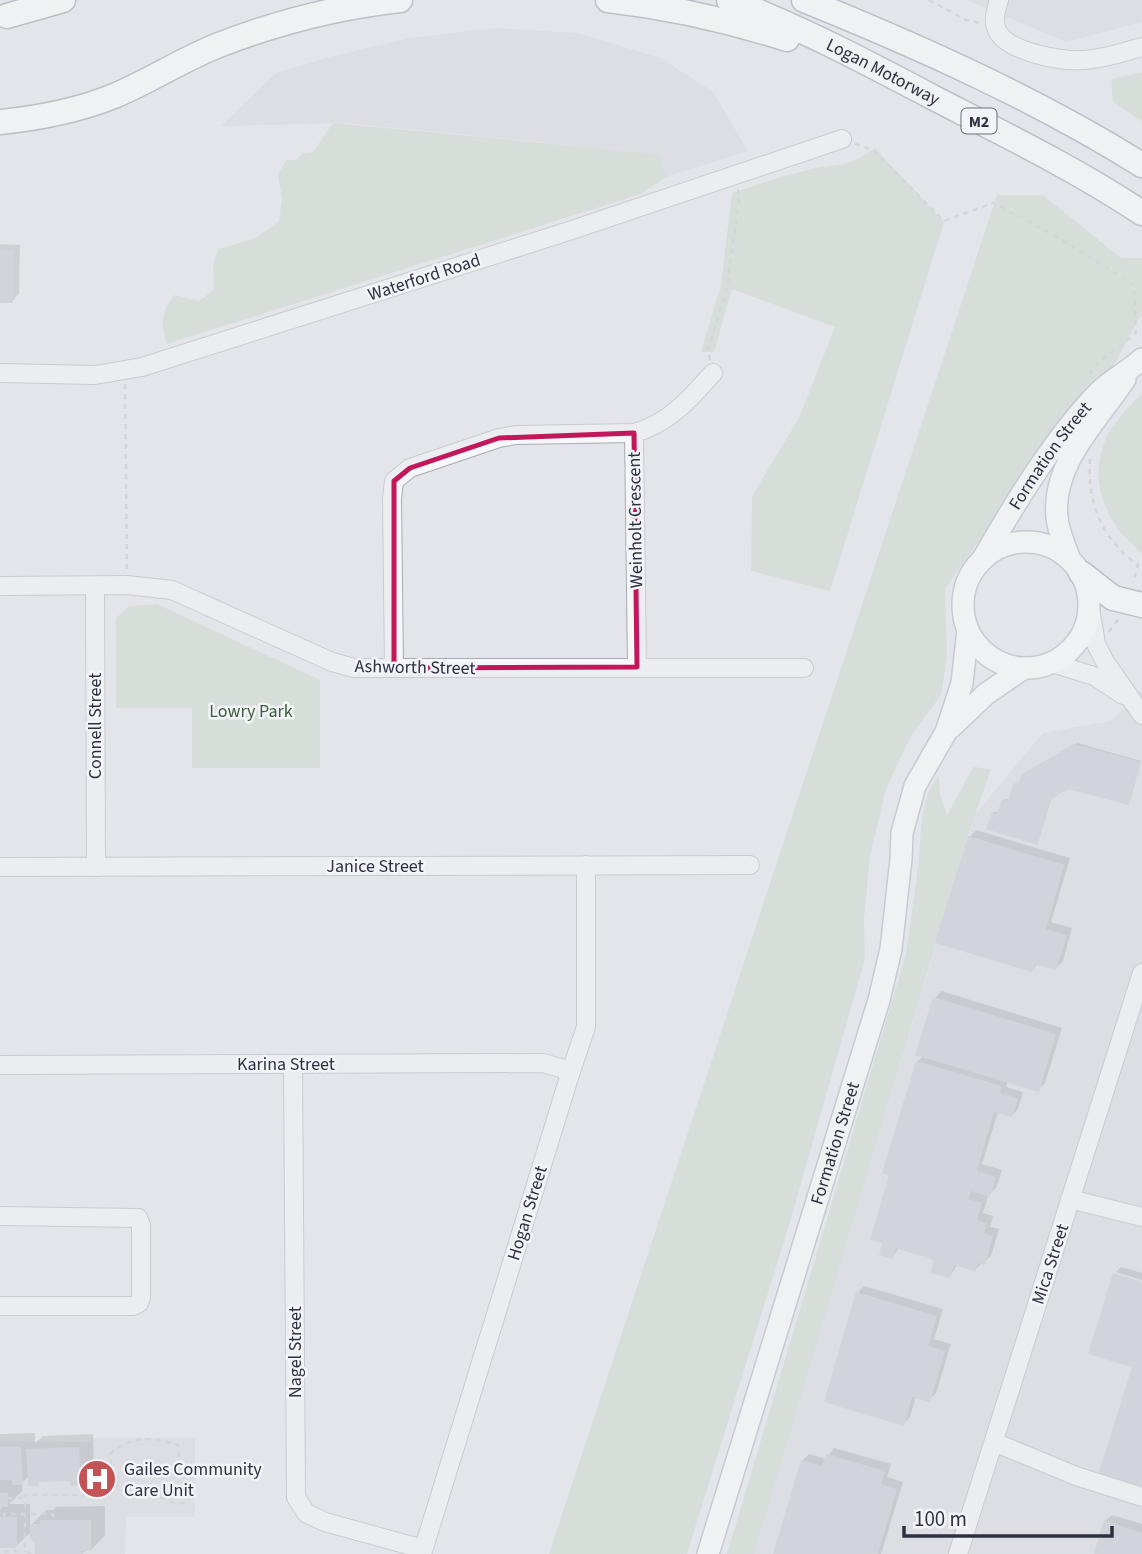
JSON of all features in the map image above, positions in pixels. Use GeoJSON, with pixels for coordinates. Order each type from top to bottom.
{"type":"FeatureCollection","features":[{"type":"Feature","properties":{"kind":"highway"},"geometry":{"type":"LineString","coordinates":[[7,16],[63,0]]}},
{"type":"Feature","properties":{"kind":"highway"},"geometry":{"type":"LineString","coordinates":[[0,121],[40,118],[86,106],[114,96],[217,46],[300,17],[340,8],[400,0]]}},
{"type":"Feature","properties":{"kind":"highway"},"geometry":{"type":"LineString","coordinates":[[608,0],[725,20],[788,39],[812,36]]}},
{"type":"Feature","properties":{"kind":"highway","name":"Logan Motorway"},"geometry":{"type":"LineString","coordinates":[[729,0],[812,36],[1059,163],[1142,214]]}},
{"type":"Feature","properties":{"kind":"highway","name":"Logan Motorway"},"geometry":{"type":"LineString","coordinates":[[804,0],[1007,90],[1142,165]]}},
{"type":"Feature","properties":{"kind":"highway"},"geometry":{"type":"LineString","coordinates":[[1075,566],[1104,593],[1135,604]]}},
{"type":"Feature","properties":{"kind":"main road","name":"Formation Street"},"geometry":{"type":"LineString","coordinates":[[1075,566],[1056,516],[1059,491],[1067,466],[1084,434],[1110,404],[1138,363]]}},
{"type":"Feature","properties":{"kind":"main road","name":"Formation Street"},"geometry":{"type":"LineString","coordinates":[[983,559],[1008,515],[1072,424],[1100,391],[1138,363]]}},
{"type":"Feature","properties":{"kind":"main road"},"geometry":{"type":"LineString","coordinates":[[1035,542],[1053,548],[1075,566],[1088,590],[1090,608],[1079,641],[1067,654],[1052,663],[1024,668],[1006,665],[990,657],[977,645],[968,630],[963,611],[964,592],[971,574],[983,559],[999,548],[1035,542]]}},
{"type":"Feature","properties":{"kind":"main road","name":"Formation Street"},"geometry":{"type":"LineString","coordinates":[[708,1554],[879,1000],[891,950],[902,832],[915,786],[946,732],[962,683],[968,630]]}},
{"type":"Feature","properties":{"kind":"main road","name":"Formation Street"},"geometry":{"type":"LineString","coordinates":[[946,732],[986,694],[1024,668]]}},
{"type":"Feature","properties":{"kind":"street"},"geometry":{"type":"LineString","coordinates":[[999,0],[995,25],[1003,38],[1014,46],[1066,61],[1104,57],[1142,47]]}},
{"type":"Feature","properties":{"kind":"street","name":"Waterford Road"},"geometry":{"type":"LineString","coordinates":[[0,373],[95,375],[142,368],[569,231],[842,139]]}},
{"type":"Feature","properties":{"kind":"street"},"geometry":{"type":"LineString","coordinates":[[634,433],[653,428],[672,416],[713,373]]}},
{"type":"Feature","properties":{"kind":"street","name":"Weinholt Crescent"},"geometry":{"type":"LineString","coordinates":[[394,668],[394,481],[410,468],[499,438],[516,435],[634,433],[637,667]]}},
{"type":"Feature","properties":{"kind":"street","name":"Ashworth Street"},"geometry":{"type":"LineString","coordinates":[[0,586],[127,585],[172,590],[332,662],[354,668],[804,668]]}},
{"type":"Feature","properties":{"kind":"street","name":"Connell Street"},"geometry":{"type":"LineString","coordinates":[[95,586],[96,867]]}},
{"type":"Feature","properties":{"kind":"street"},"geometry":{"type":"LineString","coordinates":[[1090,608],[1096,644],[1137,708]]}},
{"type":"Feature","properties":{"kind":"street"},"geometry":{"type":"LineString","coordinates":[[1052,663],[1094,676],[1137,708]]}},
{"type":"Feature","properties":{"kind":"street","name":"Hogan Street"},"geometry":{"type":"LineString","coordinates":[[423,1552],[586,1027],[586,865]]}},
{"type":"Feature","properties":{"kind":"street","name":"Janice Street"},"geometry":{"type":"LineString","coordinates":[[0,867],[750,865]]}},
{"type":"Feature","properties":{"kind":"street","name":"Mica Street"},"geometry":{"type":"LineString","coordinates":[[958,1554],[1142,973]]}},
{"type":"Feature","properties":{"kind":"street","name":"Karina Street"},"geometry":{"type":"LineString","coordinates":[[0,1065],[543,1063],[571,1071]]}},
{"type":"Feature","properties":{"kind":"street","name":"Nagel Street"},"geometry":{"type":"LineString","coordinates":[[293,1065],[296,1497],[306,1513],[326,1522],[423,1552]]}},
{"type":"Feature","properties":{"kind":"street"},"geometry":{"type":"LineString","coordinates":[[1070,1199],[1142,1217]]}},
{"type":"Feature","properties":{"kind":"street"},"geometry":{"type":"LineString","coordinates":[[0,1216],[130,1216],[138,1218],[141,1237],[141,1297],[139,1303],[133,1306],[0,1306]]}},
{"type":"Feature","properties":{"kind":"street"},"geometry":{"type":"LineString","coordinates":[[993,1442],[1076,1476],[1142,1497]]}},
{"type":"Feature","properties":{"kind":"path"},"geometry":{"type":"LineString","coordinates":[[929,0],[966,20],[995,25]]}},
{"type":"Feature","properties":{"kind":"path"},"geometry":{"type":"LineString","coordinates":[[842,139],[873,150],[944,221],[993,203],[1059,238],[1134,285],[1136,333]]}},
{"type":"Feature","properties":{"kind":"path"},"geometry":{"type":"LineString","coordinates":[[713,373],[708,349],[726,293],[739,202],[737,174]]}},
{"type":"Feature","properties":{"kind":"path"},"geometry":{"type":"LineString","coordinates":[[1083,384],[1098,363],[1142,329]]}},
{"type":"Feature","properties":{"kind":"path"},"geometry":{"type":"LineString","coordinates":[[124,371],[127,585]]}},
{"type":"Feature","properties":{"kind":"path"},"geometry":{"type":"LineString","coordinates":[[1084,434],[1096,443],[1090,460],[1090,483],[1096,511],[1105,531],[1119,551],[1138,565],[1135,604],[1109,631],[1111,640]]}},
{"type":"Feature","properties":{"kind":"path"},"geometry":{"type":"LineString","coordinates":[[8,1498],[25,1495],[96,1495],[102,1492],[109,1481],[111,1453],[124,1442],[159,1439],[178,1445],[180,1475],[186,1490],[183,1503],[175,1505],[162,1499],[120,1491],[109,1481]]}},
{"type":"Feature","properties":{"kind":"path"},"geometry":{"type":"LineString","coordinates":[[25,1497],[25,1551]]}},
{"type":"Feature","properties":{"kind":"path"},"geometry":{"type":"LineString","coordinates":[[4,1517],[4,1514],[53,1514],[54,1520]]}},
{"type":"Feature","properties":{"kind":"path"},"geometry":{"type":"LineString","coordinates":[[4,1552],[25,1551],[31,1554]]}},
{"type":"Feature","properties":{"kind":"highlighted area"},"geometry":{"type":"Polygon","coordinates":[[[634,433],[637,667],[394,668],[394,481],[410,468],[499,438],[634,433]]]}},
{"type":"Feature","properties":{"kind":"shaded area"},"geometry":{"type":"Polygon","coordinates":[[[967,0],[1142,0],[1142,22],[1066,42],[967,0]]]}},
{"type":"Feature","properties":{"kind":"shaded area"},"geometry":{"type":"Polygon","coordinates":[[[496,28],[577,33],[661,58],[713,92],[748,151],[666,177],[658,154],[346,123],[221,126],[276,73],[410,38],[496,28]]]}},
{"type":"Feature","properties":{"kind":"shaded area"},"geometry":{"type":"Polygon","coordinates":[[[1142,691],[1142,1554],[753,1554],[976,813],[1043,733],[1111,721],[1142,691]]]}},
{"type":"Feature","properties":{"kind":"shaded area","name":"Gailes Community Care Unit"},"geometry":{"type":"Polygon","coordinates":[[[91,1438],[195,1438],[195,1517],[126,1517],[125,1554],[0,1554],[0,1441],[90,1442],[91,1438]]]}},
{"type":"Feature","properties":{"kind":"green space"},"geometry":{"type":"Polygon","coordinates":[[[1142,72],[1142,121],[1113,102],[1111,79],[1142,72]]]}},
{"type":"Feature","properties":{"kind":"green space"},"geometry":{"type":"Polygon","coordinates":[[[333,123],[659,154],[666,177],[641,194],[167,344],[163,318],[170,301],[175,295],[199,301],[214,290],[213,263],[219,249],[256,238],[279,221],[282,198],[278,175],[286,160],[296,160],[303,153],[313,152],[333,123]]]}},
{"type":"Feature","properties":{"kind":"green space"},"geometry":{"type":"Polygon","coordinates":[[[875,148],[944,222],[830,591],[751,571],[752,496],[799,418],[835,327],[732,289],[714,352],[701,352],[721,285],[732,193],[798,172],[849,163],[875,148]]]}},
{"type":"Feature","properties":{"kind":"green space"},"geometry":{"type":"Polygon","coordinates":[[[997,195],[1043,195],[1121,258],[1142,258],[1142,316],[1116,362],[1058,429],[945,589],[947,657],[941,695],[911,736],[886,789],[870,857],[864,919],[865,959],[790,1222],[687,1554],[549,1554],[997,195]]]}},
{"type":"Feature","properties":{"kind":"green space"},"geometry":{"type":"Polygon","coordinates":[[[1142,393],[1142,553],[1119,530],[1111,517],[1104,503],[1098,473],[1108,434],[1142,393]]]}},
{"type":"Feature","properties":{"kind":"green space","name":"Lowry Park"},"geometry":{"type":"Polygon","coordinates":[[[157,604],[320,680],[320,768],[192,768],[192,708],[116,708],[116,618],[129,606],[157,604]]]}},
{"type":"Feature","properties":{"kind":"green space"},"geometry":{"type":"Polygon","coordinates":[[[973,767],[991,769],[968,836],[754,1554],[727,1554],[906,954],[927,796],[939,775],[940,794],[947,816],[973,767]]]}},
{"type":"Feature","properties":{"kind":"building"},"geometry":{"type":"Polygon","coordinates":[[[0,251],[14,251],[13,303],[0,303],[0,251]]]}},
{"type":"Feature","properties":{"kind":"building"},"geometry":{"type":"Polygon","coordinates":[[[1074,744],[1141,762],[1129,805],[1068,789],[1051,799],[1037,845],[986,829],[992,812],[997,813],[1002,800],[1008,801],[1014,783],[1018,784],[1022,774],[1074,744]]]}},
{"type":"Feature","properties":{"kind":"building"},"geometry":{"type":"Polygon","coordinates":[[[968,836],[1064,865],[1046,929],[1067,935],[1056,970],[1035,964],[1032,972],[935,943],[968,836]]]}},
{"type":"Feature","properties":{"kind":"building"},"geometry":{"type":"Polygon","coordinates":[[[933,997],[1056,1034],[1039,1092],[915,1055],[933,997]]]}},
{"type":"Feature","properties":{"kind":"building"},"geometry":{"type":"Polygon","coordinates":[[[916,1061],[1002,1086],[1000,1093],[1018,1099],[1012,1117],[994,1112],[977,1171],[996,1177],[990,1197],[971,1191],[968,1199],[982,1203],[977,1220],[987,1223],[984,1233],[993,1236],[985,1265],[978,1263],[975,1271],[954,1265],[950,1278],[930,1273],[934,1260],[896,1248],[893,1259],[879,1255],[882,1243],[870,1240],[889,1175],[882,1173],[916,1061]]]}},
{"type":"Feature","properties":{"kind":"building"},"geometry":{"type":"Polygon","coordinates":[[[1113,1273],[1142,1282],[1142,1496],[1096,1482],[1132,1367],[1088,1354],[1113,1273]]]}},
{"type":"Feature","properties":{"kind":"building"},"geometry":{"type":"Polygon","coordinates":[[[856,1292],[937,1316],[928,1346],[945,1351],[930,1402],[912,1397],[904,1426],[824,1402],[856,1292]]]}},
{"type":"Feature","properties":{"kind":"building"},"geometry":{"type":"Polygon","coordinates":[[[0,1447],[21,1447],[23,1485],[12,1485],[12,1480],[0,1480],[0,1447]]]}},
{"type":"Feature","properties":{"kind":"building"},"geometry":{"type":"Polygon","coordinates":[[[79,1447],[81,1485],[70,1486],[70,1481],[39,1482],[39,1486],[28,1486],[26,1449],[79,1447]]]}},
{"type":"Feature","properties":{"kind":"building"},"geometry":{"type":"Polygon","coordinates":[[[826,1454],[885,1471],[881,1484],[897,1489],[878,1554],[773,1554],[801,1460],[822,1466],[826,1454]]]}},
{"type":"Feature","properties":{"kind":"building"},"geometry":{"type":"Polygon","coordinates":[[[0,1493],[8,1493],[8,1507],[0,1507],[0,1493]]]}},
{"type":"Feature","properties":{"kind":"building"},"geometry":{"type":"Polygon","coordinates":[[[0,1517],[17,1517],[17,1548],[0,1548],[0,1517]]]}},
{"type":"Feature","properties":{"kind":"building"},"geometry":{"type":"Polygon","coordinates":[[[40,1520],[91,1520],[91,1551],[82,1551],[82,1554],[35,1554],[35,1542],[30,1538],[30,1524],[40,1524],[40,1520]]]}},
{"type":"Feature","properties":{"kind":"building"},"geometry":{"type":"Polygon","coordinates":[[[1104,1520],[1142,1533],[1142,1554],[1094,1554],[1104,1520]]]}},
{"type":"Feature","properties":{"kind":"place","name":"Gailes Community Care Unit"},"geometry":{"type":"Point","coordinates":[97,1479]}}]}
